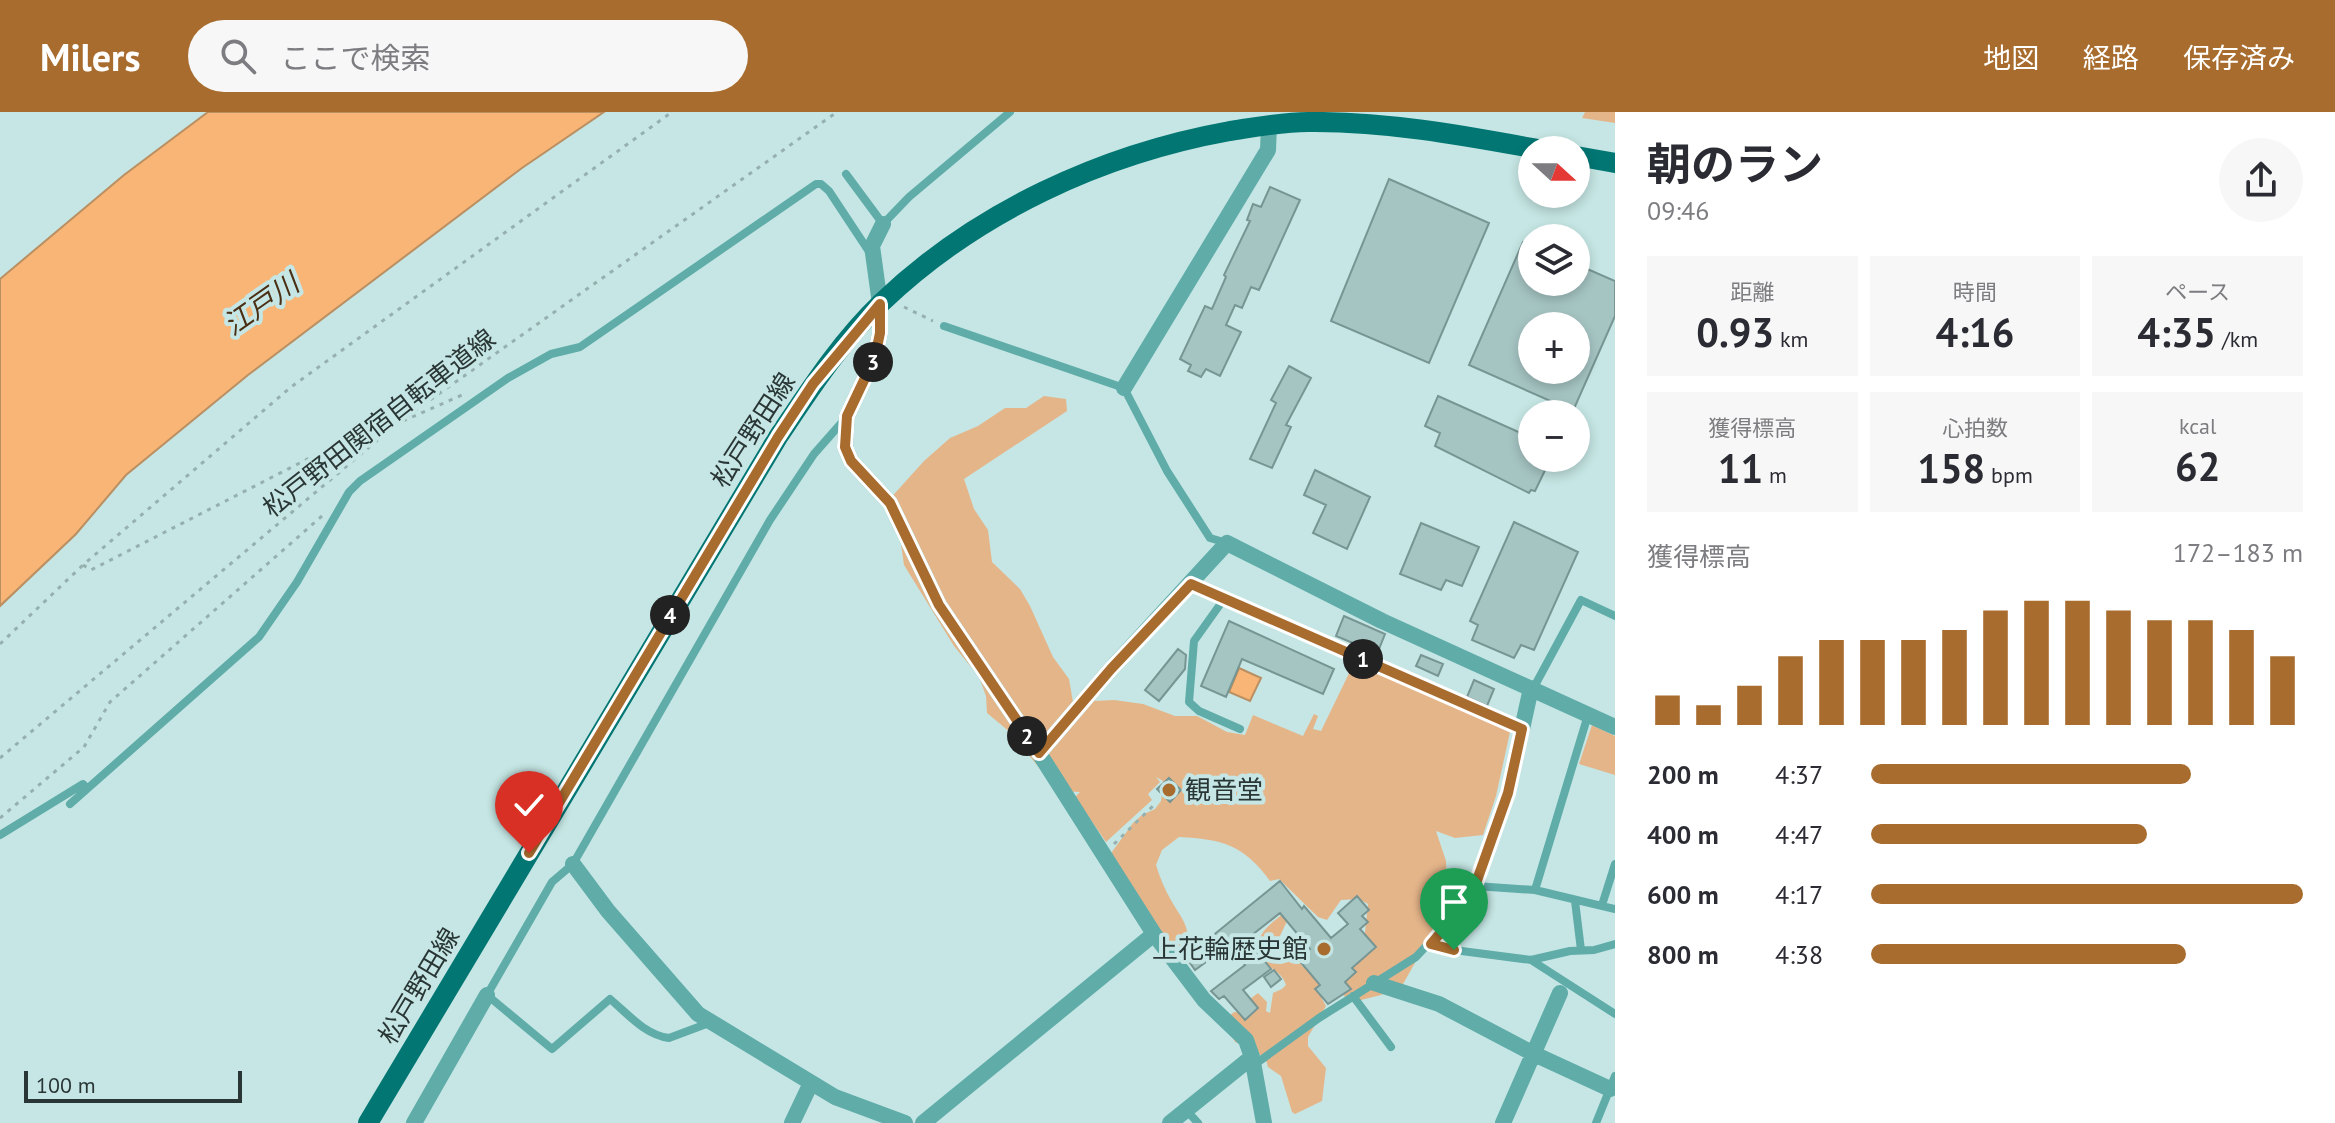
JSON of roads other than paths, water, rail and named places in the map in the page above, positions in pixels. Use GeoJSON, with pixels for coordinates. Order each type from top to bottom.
{"type":"FeatureCollection","features":[{"type":"Feature","properties":{"kind":"main road","name":"松戸野田線"},"geometry":{"type":"LineString","coordinates":[[368,1123],[762,462],[813,384],[880,304],[958,242],[1014,206],[1057,184],[1149,149],[1196,137],[1307,122],[1384,125],[1518,146]]}},
{"type":"Feature","properties":{"kind":"main road"},"geometry":{"type":"LineString","coordinates":[[1590,159],[1615,163]]}},
{"type":"Feature","properties":{"kind":"street"},"geometry":{"type":"LineString","coordinates":[[1124,388],[1268,150],[1269,125]]}},
{"type":"Feature","properties":{"kind":"street"},"geometry":{"type":"LineString","coordinates":[[883,224],[872,246],[880,304],[880,333],[875,357],[847,416],[845,447],[851,461],[890,503],[939,605],[1039,753],[1154,934],[1204,1000],[1246,1040],[1264,1123]]}},
{"type":"Feature","properties":{"kind":"street"},"geometry":{"type":"LineString","coordinates":[[1039,753],[1091,690],[1227,543],[1382,621],[1615,727]]}},
{"type":"Feature","properties":{"kind":"street"},"geometry":{"type":"LineString","coordinates":[[1522,729],[1532,689]]}},
{"type":"Feature","properties":{"kind":"street"},"geometry":{"type":"LineString","coordinates":[[573,864],[652,962],[709,1023],[835,1097],[905,1123]]}},
{"type":"Feature","properties":{"kind":"street"},"geometry":{"type":"LineString","coordinates":[[923,1123],[1154,934]]}},
{"type":"Feature","properties":{"kind":"street"},"geometry":{"type":"LineString","coordinates":[[1374,983],[1439,1004],[1534,1054],[1612,1082]]}},
{"type":"Feature","properties":{"kind":"street"},"geometry":{"type":"LineString","coordinates":[[1503,1123],[1560,993]]}},
{"type":"Feature","properties":{"kind":"street"},"geometry":{"type":"LineString","coordinates":[[414,1123],[487,995]]}},
{"type":"Feature","properties":{"kind":"street"},"geometry":{"type":"LineString","coordinates":[[1170,1123],[1192,1117],[1252,1062]]}},
{"type":"Feature","properties":{"kind":"street"},"geometry":{"type":"LineString","coordinates":[[792,1123],[811,1083]]}},
{"type":"Feature","properties":{"kind":"lane"},"geometry":{"type":"LineString","coordinates":[[846,174],[883,224],[909,197],[1010,112]]}},
{"type":"Feature","properties":{"kind":"lane"},"geometry":{"type":"LineString","coordinates":[[70,804],[259,637],[297,582],[349,492],[380,465],[455,413],[551,354],[580,347],[816,184],[829,191],[873,258]]}},
{"type":"Feature","properties":{"kind":"lane"},"geometry":{"type":"LineString","coordinates":[[944,326],[1124,388],[1167,471],[1210,538],[1227,543]]}},
{"type":"Feature","properties":{"kind":"lane"},"geometry":{"type":"LineString","coordinates":[[709,1023],[669,1038],[662,1037],[646,1030],[610,999],[552,1049],[487,995],[552,882],[573,864],[770,520],[814,454],[847,416]]}},
{"type":"Feature","properties":{"kind":"lane"},"geometry":{"type":"LineString","coordinates":[[1191,584],[1522,729],[1508,793],[1466,903],[1431,944],[1401,969],[1353,996],[1252,1062]]}},
{"type":"Feature","properties":{"kind":"lane"},"geometry":{"type":"LineString","coordinates":[[1224,599],[1194,641],[1189,702],[1199,711],[1240,729]]}},
{"type":"Feature","properties":{"kind":"lane"},"geometry":{"type":"LineString","coordinates":[[1532,689],[1581,600],[1615,616]]}},
{"type":"Feature","properties":{"kind":"lane"},"geometry":{"type":"LineString","coordinates":[[1535,890],[1588,715]]}},
{"type":"Feature","properties":{"kind":"lane"},"geometry":{"type":"LineString","coordinates":[[0,835],[83,784],[87,788]]}},
{"type":"Feature","properties":{"kind":"lane"},"geometry":{"type":"LineString","coordinates":[[1602,905],[1615,864]]}},
{"type":"Feature","properties":{"kind":"lane"},"geometry":{"type":"LineString","coordinates":[[1475,886],[1535,890],[1615,909]]}},
{"type":"Feature","properties":{"kind":"lane"},"geometry":{"type":"LineString","coordinates":[[1575,901],[1581,950]]}},
{"type":"Feature","properties":{"kind":"lane"},"geometry":{"type":"LineString","coordinates":[[1431,944],[1531,960],[1615,944]]}},
{"type":"Feature","properties":{"kind":"lane"},"geometry":{"type":"LineString","coordinates":[[1531,960],[1615,1014]]}},
{"type":"Feature","properties":{"kind":"lane"},"geometry":{"type":"LineString","coordinates":[[1353,996],[1391,1047]]}},
{"type":"Feature","properties":{"kind":"lane"},"geometry":{"type":"LineString","coordinates":[[1596,1123],[1612,1082]]}},
{"type":"Feature","properties":{"kind":"water","name":"江戸川"},"geometry":{"type":"Polygon","coordinates":[[[208,112],[604,112],[522,168],[248,375],[126,475],[76,534],[0,606],[0,279],[124,175],[208,112]]]}},
{"type":"Feature","properties":{"kind":"water"},"geometry":{"type":"Polygon","coordinates":[[[1239,668],[1261,678],[1250,701],[1229,692],[1239,668]]]}},
{"type":"Feature","properties":{"kind":"place","name":"観音堂"},"geometry":{"type":"Point","coordinates":[1169,790]}},
{"type":"Feature","properties":{"kind":"place","name":"上花輪歴史館"},"geometry":{"type":"Point","coordinates":[1324,949]}}]}
